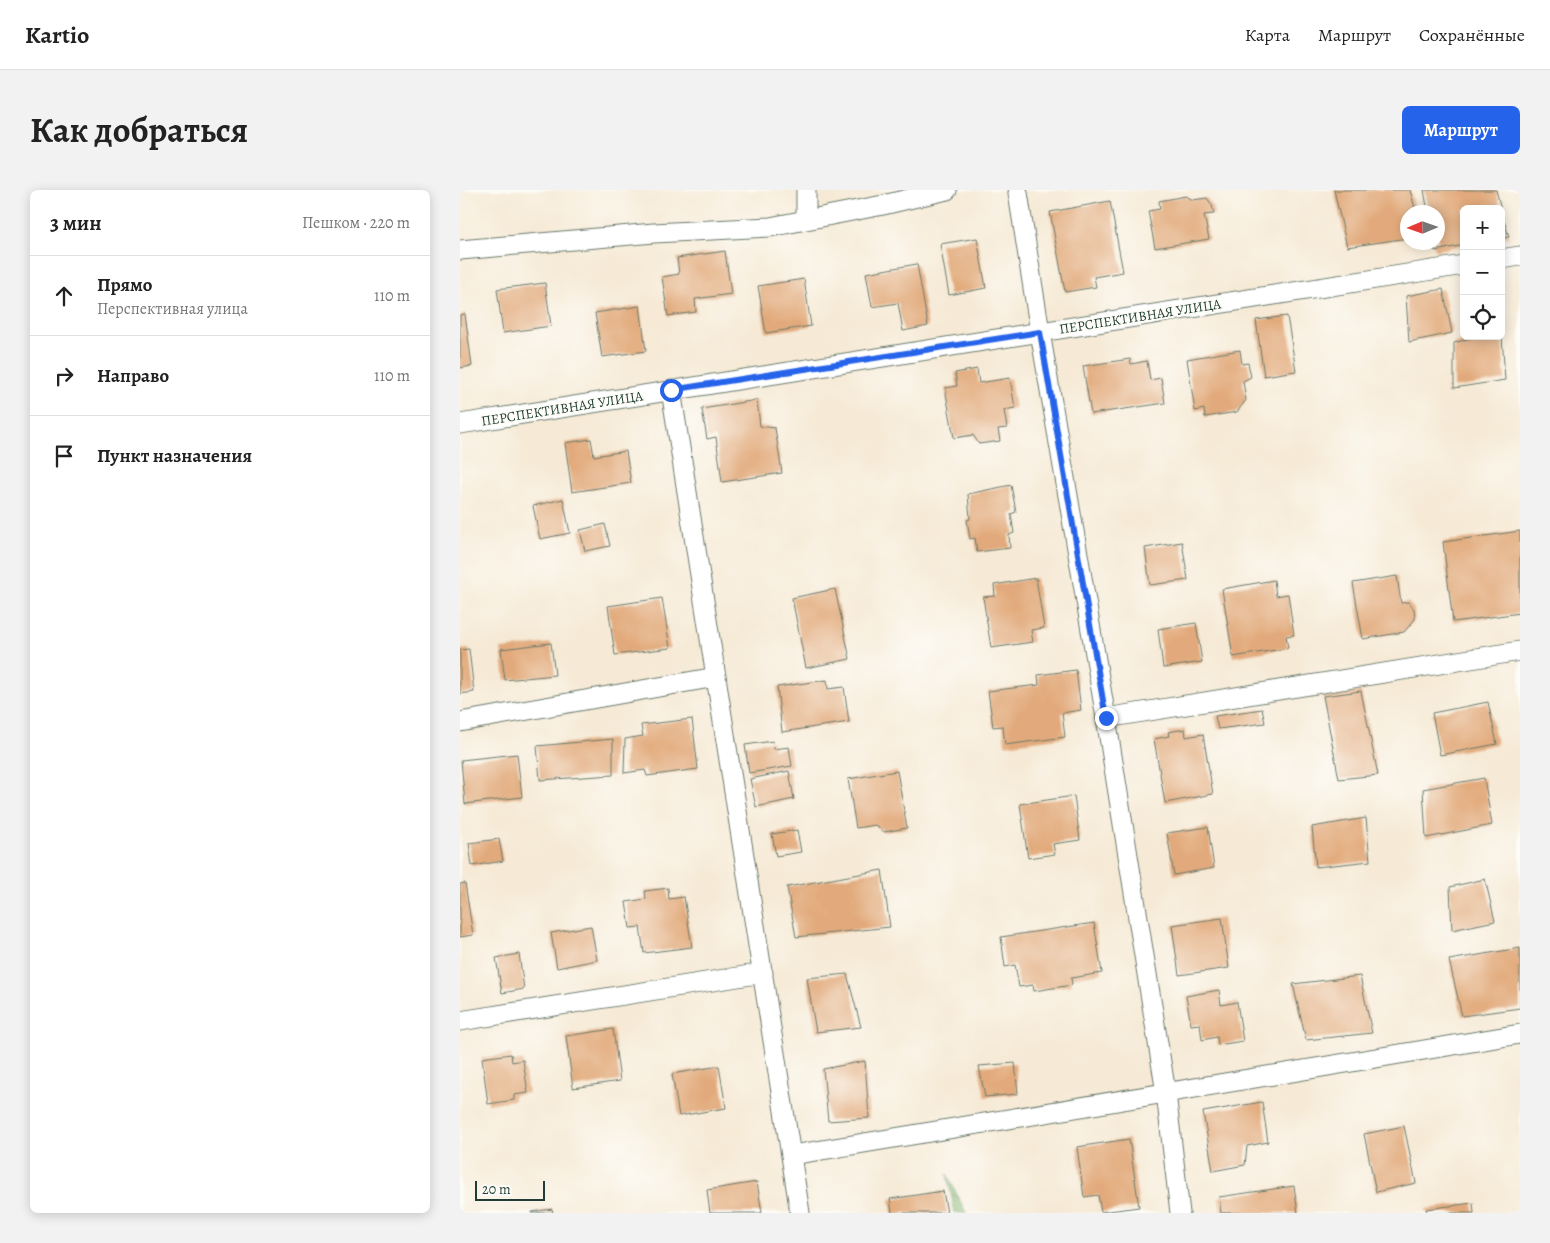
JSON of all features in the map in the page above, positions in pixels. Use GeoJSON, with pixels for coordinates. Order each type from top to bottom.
{"type":"FeatureCollection","features":[{"type":"Feature","properties":{"kind":"street"},"geometry":{"type":"LineString","coordinates":[[806,190],[806,219]]}},
{"type":"Feature","properties":{"kind":"street"},"geometry":{"type":"LineString","coordinates":[[460,250],[654,233],[770,227],[883,205],[947,190]]}},
{"type":"Feature","properties":{"kind":"street"},"geometry":{"type":"LineString","coordinates":[[1018,193],[1106,718],[1166,1093],[1180,1213]]}},
{"type":"Feature","properties":{"kind":"street"},"geometry":{"type":"LineString","coordinates":[[1505,258],[1520,256]]}},
{"type":"Feature","properties":{"kind":"street","name":"ПЕРСПЕКТИВНАЯ УЛИЦА"},"geometry":{"type":"LineString","coordinates":[[460,424],[1460,266]]}},
{"type":"Feature","properties":{"kind":"street"},"geometry":{"type":"LineString","coordinates":[[671,390],[800,1213]]}},
{"type":"Feature","properties":{"kind":"street"},"geometry":{"type":"LineString","coordinates":[[1106,718],[1520,651]]}},
{"type":"Feature","properties":{"kind":"street"},"geometry":{"type":"LineString","coordinates":[[460,722],[716,677]]}},
{"type":"Feature","properties":{"kind":"street"},"geometry":{"type":"LineString","coordinates":[[460,1020],[763,973]]}},
{"type":"Feature","properties":{"kind":"street"},"geometry":{"type":"LineString","coordinates":[[792,1155],[1520,1034]]}},
{"type":"Feature","properties":{"kind":"green space"},"geometry":{"type":"Polygon","coordinates":[[[947,1174],[966,1213],[955,1213],[947,1174]]]}},
{"type":"Feature","properties":{"kind":"building"},"geometry":{"type":"Polygon","coordinates":[[[1334,190],[1410,190],[1414,205],[1400,205],[1400,239],[1347,247],[1334,190]]]}},
{"type":"Feature","properties":{"kind":"building"},"geometry":{"type":"Polygon","coordinates":[[[1424,190],[1496,190],[1500,205],[1460,205],[1460,246],[1445,249],[1445,205],[1427,205],[1424,190]]]}},
{"type":"Feature","properties":{"kind":"building"},"geometry":{"type":"Polygon","coordinates":[[[1186,196],[1193,200],[1207,198],[1212,205],[1214,214],[1204,215],[1209,239],[1155,248],[1148,211],[1160,209],[1159,201],[1186,196]]]}},
{"type":"Feature","properties":{"kind":"building"},"geometry":{"type":"Polygon","coordinates":[[[1110,201],[1123,272],[1094,277],[1096,287],[1065,292],[1050,212],[1110,201]]]}},
{"type":"Feature","properties":{"kind":"building"},"geometry":{"type":"Polygon","coordinates":[[[1505,224],[1509,237],[1505,238],[1505,224]]]}},
{"type":"Feature","properties":{"kind":"building"},"geometry":{"type":"Polygon","coordinates":[[[977,238],[986,288],[949,295],[940,244],[977,238]]]}},
{"type":"Feature","properties":{"kind":"building"},"geometry":{"type":"Polygon","coordinates":[[[725,251],[731,294],[695,299],[696,312],[668,316],[662,277],[679,274],[677,258],[725,251]]]}},
{"type":"Feature","properties":{"kind":"building"},"geometry":{"type":"Polygon","coordinates":[[[917,264],[928,326],[903,331],[898,303],[872,307],[866,273],[917,264]]]}},
{"type":"Feature","properties":{"kind":"building"},"geometry":{"type":"Polygon","coordinates":[[[804,279],[811,326],[766,333],[758,286],[804,279]]]}},
{"type":"Feature","properties":{"kind":"building"},"geometry":{"type":"Polygon","coordinates":[[[545,283],[551,326],[503,333],[497,289],[545,283]]]}},
{"type":"Feature","properties":{"kind":"building"},"geometry":{"type":"Polygon","coordinates":[[[1443,289],[1452,333],[1409,342],[1406,296],[1443,289]]]}},
{"type":"Feature","properties":{"kind":"building"},"geometry":{"type":"Polygon","coordinates":[[[640,306],[646,351],[602,357],[595,313],[640,306]]]}},
{"type":"Feature","properties":{"kind":"building"},"geometry":{"type":"Polygon","coordinates":[[[465,314],[472,366],[460,368],[460,315],[465,314]]]}},
{"type":"Feature","properties":{"kind":"building"},"geometry":{"type":"Polygon","coordinates":[[[1287,316],[1296,371],[1264,376],[1256,320],[1287,316]]]}},
{"type":"Feature","properties":{"kind":"building"},"geometry":{"type":"Polygon","coordinates":[[[1464,340],[1502,340],[1505,380],[1454,388],[1454,343],[1464,340]]]}},
{"type":"Feature","properties":{"kind":"building"},"geometry":{"type":"Polygon","coordinates":[[[1240,350],[1242,364],[1248,363],[1251,377],[1243,381],[1246,400],[1237,412],[1205,417],[1204,409],[1195,411],[1187,359],[1240,350]]]}},
{"type":"Feature","properties":{"kind":"building"},"geometry":{"type":"Polygon","coordinates":[[[1130,359],[1131,364],[1147,361],[1150,380],[1161,378],[1165,403],[1091,414],[1083,366],[1130,359]]]}},
{"type":"Feature","properties":{"kind":"building"},"geometry":{"type":"Polygon","coordinates":[[[977,369],[979,383],[1010,378],[1015,408],[1004,410],[1007,428],[998,429],[1000,441],[979,444],[973,435],[954,438],[945,388],[957,386],[955,373],[977,369]]]}},
{"type":"Feature","properties":{"kind":"building"},"geometry":{"type":"Polygon","coordinates":[[[757,400],[760,426],[775,428],[782,473],[722,482],[716,437],[707,439],[702,409],[757,400]]]}},
{"type":"Feature","properties":{"kind":"building"},"geometry":{"type":"Polygon","coordinates":[[[591,439],[594,456],[626,451],[631,483],[572,492],[565,443],[591,439]]]}},
{"type":"Feature","properties":{"kind":"building"},"geometry":{"type":"Polygon","coordinates":[[[1011,485],[1016,512],[1011,514],[1014,533],[1009,535],[1010,548],[977,552],[975,538],[970,539],[967,520],[970,519],[968,494],[1011,485]]]}},
{"type":"Feature","properties":{"kind":"building"},"geometry":{"type":"Polygon","coordinates":[[[563,499],[570,533],[540,539],[533,506],[563,499]]]}},
{"type":"Feature","properties":{"kind":"building"},"geometry":{"type":"Polygon","coordinates":[[[605,524],[610,546],[585,551],[580,530],[605,524]]]}},
{"type":"Feature","properties":{"kind":"building"},"geometry":{"type":"Polygon","coordinates":[[[1520,531],[1520,613],[1453,622],[1443,542],[1520,531]]]}},
{"type":"Feature","properties":{"kind":"building"},"geometry":{"type":"Polygon","coordinates":[[[1182,542],[1188,580],[1150,585],[1145,548],[1182,542]]]}},
{"type":"Feature","properties":{"kind":"building"},"geometry":{"type":"Polygon","coordinates":[[[1397,576],[1401,603],[1408,602],[1414,609],[1415,619],[1404,632],[1363,639],[1353,583],[1397,576]]]}},
{"type":"Feature","properties":{"kind":"building"},"geometry":{"type":"Polygon","coordinates":[[[1036,578],[1044,628],[1031,630],[1033,642],[991,648],[983,597],[995,596],[994,585],[1036,578]]]}},
{"type":"Feature","properties":{"kind":"building"},"geometry":{"type":"Polygon","coordinates":[[[1274,580],[1276,596],[1288,594],[1294,635],[1286,636],[1288,648],[1233,657],[1222,589],[1274,580]]]}},
{"type":"Feature","properties":{"kind":"building"},"geometry":{"type":"Polygon","coordinates":[[[835,589],[850,659],[806,668],[792,598],[835,589]]]}},
{"type":"Feature","properties":{"kind":"building"},"geometry":{"type":"Polygon","coordinates":[[[662,598],[670,648],[615,655],[608,606],[662,598]]]}},
{"type":"Feature","properties":{"kind":"building"},"geometry":{"type":"Polygon","coordinates":[[[1196,623],[1202,662],[1163,668],[1158,629],[1196,623]]]}},
{"type":"Feature","properties":{"kind":"building"},"geometry":{"type":"Polygon","coordinates":[[[551,643],[555,675],[505,680],[501,649],[551,643]]]}},
{"type":"Feature","properties":{"kind":"building"},"geometry":{"type":"Polygon","coordinates":[[[469,649],[474,692],[460,694],[460,650],[469,649]]]}},
{"type":"Feature","properties":{"kind":"building"},"geometry":{"type":"Polygon","coordinates":[[[1076,670],[1081,710],[1062,713],[1065,737],[1005,745],[1003,726],[993,727],[988,691],[1039,685],[1038,675],[1076,670]]]}},
{"type":"Feature","properties":{"kind":"building"},"geometry":{"type":"Polygon","coordinates":[[[827,680],[828,689],[844,687],[849,722],[782,732],[777,687],[827,680]]]}},
{"type":"Feature","properties":{"kind":"building"},"geometry":{"type":"Polygon","coordinates":[[[1361,691],[1378,775],[1339,779],[1323,696],[1361,691]]]}},
{"type":"Feature","properties":{"kind":"building"},"geometry":{"type":"Polygon","coordinates":[[[1488,702],[1497,744],[1440,755],[1432,713],[1488,702]]]}},
{"type":"Feature","properties":{"kind":"building"},"geometry":{"type":"Polygon","coordinates":[[[1262,709],[1265,723],[1218,729],[1215,716],[1262,709]]]}},
{"type":"Feature","properties":{"kind":"building"},"geometry":{"type":"Polygon","coordinates":[[[692,719],[698,769],[647,776],[645,770],[624,773],[625,739],[643,736],[641,725],[692,719]]]}},
{"type":"Feature","properties":{"kind":"building"},"geometry":{"type":"Polygon","coordinates":[[[1185,729],[1186,737],[1203,734],[1213,794],[1165,803],[1154,739],[1169,736],[1168,732],[1185,729]]]}},
{"type":"Feature","properties":{"kind":"building"},"geometry":{"type":"Polygon","coordinates":[[[613,739],[613,775],[540,780],[537,746],[613,739]]]}},
{"type":"Feature","properties":{"kind":"building"},"geometry":{"type":"Polygon","coordinates":[[[773,741],[774,749],[789,747],[792,766],[749,773],[745,745],[773,741]]]}},
{"type":"Feature","properties":{"kind":"building"},"geometry":{"type":"Polygon","coordinates":[[[517,754],[522,797],[465,804],[461,760],[517,754]]]}},
{"type":"Feature","properties":{"kind":"building"},"geometry":{"type":"Polygon","coordinates":[[[789,771],[794,799],[756,807],[750,779],[789,771]]]}},
{"type":"Feature","properties":{"kind":"building"},"geometry":{"type":"Polygon","coordinates":[[[897,771],[907,828],[884,832],[875,825],[856,828],[848,779],[897,771]]]}},
{"type":"Feature","properties":{"kind":"building"},"geometry":{"type":"Polygon","coordinates":[[[1484,778],[1492,825],[1426,838],[1423,789],[1484,778]]]}},
{"type":"Feature","properties":{"kind":"building"},"geometry":{"type":"Polygon","coordinates":[[[1074,796],[1080,840],[1053,844],[1055,854],[1028,858],[1020,804],[1074,796]]]}},
{"type":"Feature","properties":{"kind":"building"},"geometry":{"type":"Polygon","coordinates":[[[1366,818],[1370,861],[1316,867],[1312,827],[1366,818]]]}},
{"type":"Feature","properties":{"kind":"building"},"geometry":{"type":"Polygon","coordinates":[[[1208,827],[1214,868],[1174,875],[1167,833],[1208,827]]]}},
{"type":"Feature","properties":{"kind":"building"},"geometry":{"type":"Polygon","coordinates":[[[797,830],[801,852],[776,856],[772,834],[797,830]]]}},
{"type":"Feature","properties":{"kind":"building"},"geometry":{"type":"Polygon","coordinates":[[[499,839],[503,861],[472,866],[469,843],[499,839]]]}},
{"type":"Feature","properties":{"kind":"building"},"geometry":{"type":"Polygon","coordinates":[[[882,870],[890,927],[796,937],[787,887],[882,870]]]}},
{"type":"Feature","properties":{"kind":"building"},"geometry":{"type":"Polygon","coordinates":[[[1485,879],[1495,921],[1452,930],[1450,887],[1485,879]]]}},
{"type":"Feature","properties":{"kind":"building"},"geometry":{"type":"Polygon","coordinates":[[[465,883],[473,935],[460,937],[460,884],[465,883]]]}},
{"type":"Feature","properties":{"kind":"building"},"geometry":{"type":"Polygon","coordinates":[[[668,888],[669,899],[684,897],[692,947],[644,953],[640,927],[630,928],[626,902],[646,899],[645,891],[668,888]]]}},
{"type":"Feature","properties":{"kind":"building"},"geometry":{"type":"Polygon","coordinates":[[[1222,918],[1229,968],[1179,975],[1172,925],[1222,918]]]}},
{"type":"Feature","properties":{"kind":"building"},"geometry":{"type":"Polygon","coordinates":[[[1094,923],[1102,973],[1071,978],[1072,985],[1034,991],[1033,985],[1019,987],[1015,965],[1005,967],[1001,937],[1094,923]]]}},
{"type":"Feature","properties":{"kind":"building"},"geometry":{"type":"Polygon","coordinates":[[[591,926],[597,960],[557,968],[551,933],[591,926]]]}},
{"type":"Feature","properties":{"kind":"building"},"geometry":{"type":"Polygon","coordinates":[[[1520,948],[1520,1008],[1462,1016],[1449,960],[1520,948]]]}},
{"type":"Feature","properties":{"kind":"building"},"geometry":{"type":"Polygon","coordinates":[[[519,954],[524,989],[502,993],[496,958],[519,954]]]}},
{"type":"Feature","properties":{"kind":"building"},"geometry":{"type":"Polygon","coordinates":[[[847,974],[861,1027],[816,1032],[807,978],[847,974]]]}},
{"type":"Feature","properties":{"kind":"building"},"geometry":{"type":"Polygon","coordinates":[[[1360,976],[1372,1033],[1306,1040],[1293,984],[1360,976]]]}},
{"type":"Feature","properties":{"kind":"building"},"geometry":{"type":"Polygon","coordinates":[[[1219,990],[1221,1005],[1237,1002],[1243,1041],[1218,1045],[1217,1037],[1202,1040],[1200,1024],[1191,1025],[1186,996],[1219,990]]]}},
{"type":"Feature","properties":{"kind":"building"},"geometry":{"type":"Polygon","coordinates":[[[613,1029],[620,1081],[573,1088],[566,1036],[613,1029]]]}},
{"type":"Feature","properties":{"kind":"building"},"geometry":{"type":"Polygon","coordinates":[[[511,1054],[512,1062],[523,1060],[528,1093],[514,1095],[514,1100],[488,1104],[482,1058],[511,1054]]]}},
{"type":"Feature","properties":{"kind":"building"},"geometry":{"type":"Polygon","coordinates":[[[865,1061],[869,1118],[828,1121],[823,1069],[865,1061]]]}},
{"type":"Feature","properties":{"kind":"building"},"geometry":{"type":"Polygon","coordinates":[[[1015,1063],[1018,1094],[985,1097],[979,1066],[1015,1063]]]}},
{"type":"Feature","properties":{"kind":"building"},"geometry":{"type":"Polygon","coordinates":[[[719,1066],[726,1108],[679,1116],[672,1074],[719,1066]]]}},
{"type":"Feature","properties":{"kind":"building"},"geometry":{"type":"Polygon","coordinates":[[[1262,1102],[1268,1142],[1247,1146],[1245,1165],[1213,1171],[1203,1112],[1262,1102]]]}},
{"type":"Feature","properties":{"kind":"building"},"geometry":{"type":"Polygon","coordinates":[[[1404,1126],[1416,1183],[1376,1192],[1364,1134],[1404,1126]]]}},
{"type":"Feature","properties":{"kind":"building"},"geometry":{"type":"Polygon","coordinates":[[[1129,1139],[1139,1207],[1101,1212],[1098,1195],[1084,1197],[1077,1147],[1129,1139]]]}},
{"type":"Feature","properties":{"kind":"building"},"geometry":{"type":"Polygon","coordinates":[[[757,1182],[762,1213],[710,1213],[707,1190],[757,1182]]]}},
{"type":"Feature","properties":{"kind":"building"},"geometry":{"type":"Polygon","coordinates":[[[1294,1186],[1298,1213],[1221,1213],[1219,1197],[1294,1186]]]}},
{"type":"Feature","properties":{"kind":"building"},"geometry":{"type":"Polygon","coordinates":[[[943,1191],[947,1213],[892,1213],[890,1199],[943,1191]]]}},
{"type":"Feature","properties":{"kind":"building"},"geometry":{"type":"Polygon","coordinates":[[[1473,1203],[1474,1213],[1427,1213],[1426,1209],[1473,1203]]]}},
{"type":"Feature","properties":{"kind":"building"},"geometry":{"type":"Polygon","coordinates":[[[552,1209],[553,1213],[532,1213],[532,1212],[552,1209]]]}},
{"type":"Feature","properties":{"kind":"route"},"geometry":{"type":"LineString","coordinates":[[671,390],[1040,332],[1106,718]]}}]}
